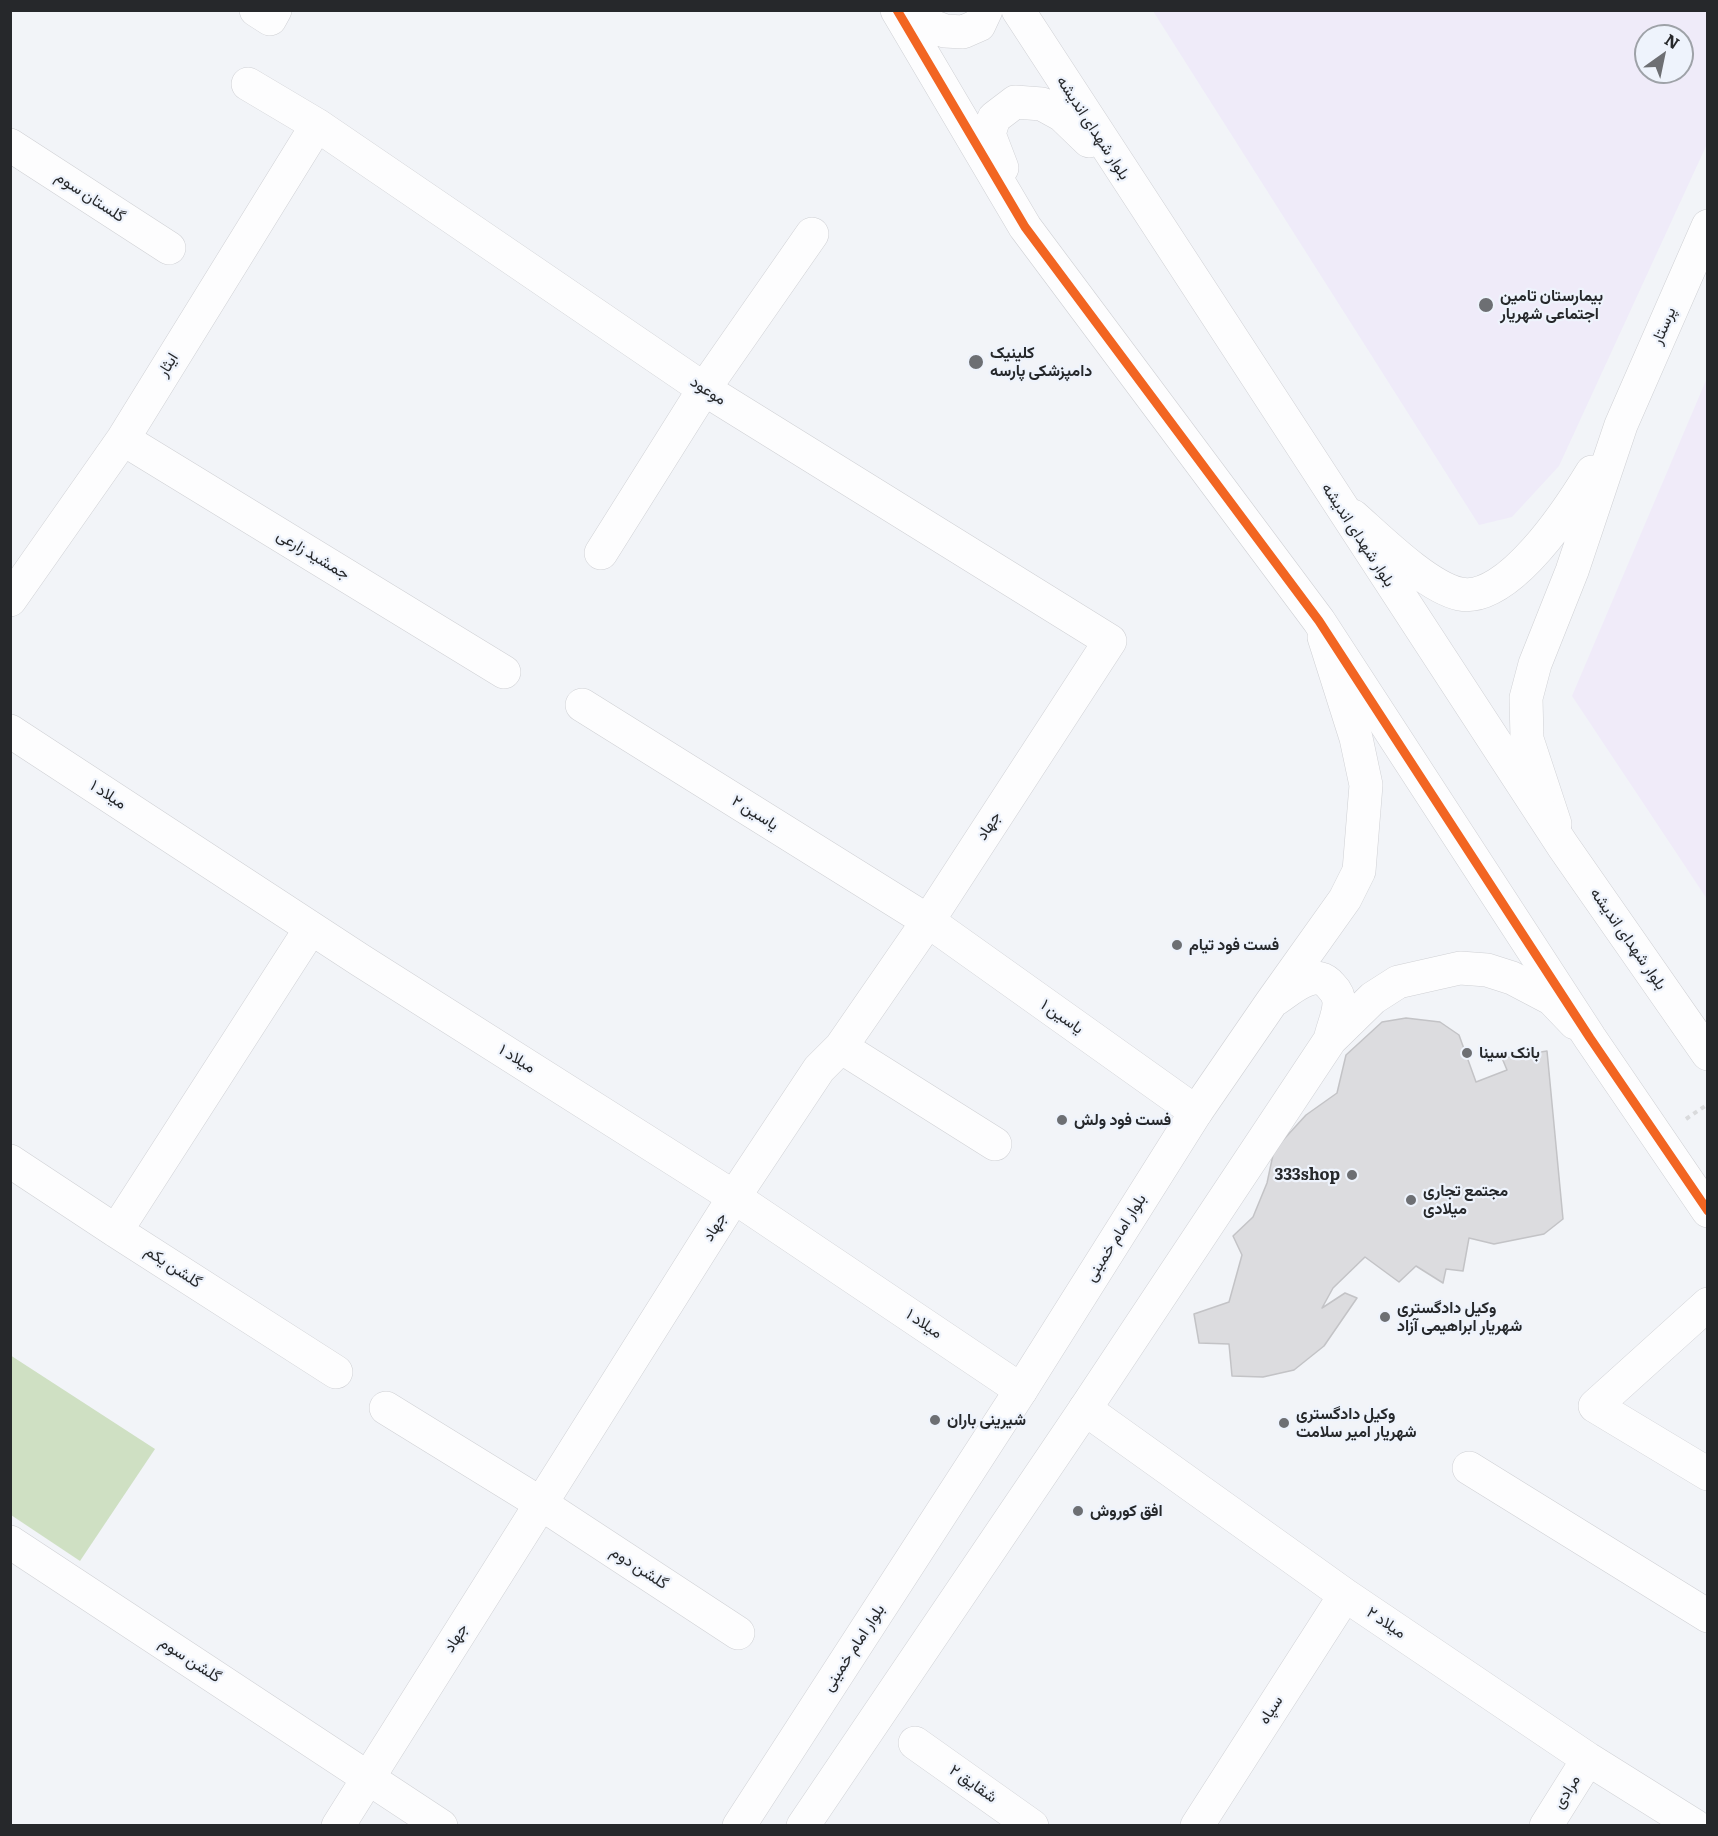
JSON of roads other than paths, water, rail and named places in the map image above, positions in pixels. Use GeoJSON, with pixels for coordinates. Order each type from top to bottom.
{"type":"FeatureCollection","features":[{"type":"Feature","properties":{"kind":"street"},"geometry":{"type":"LineString","coordinates":[[897,10],[1025,227],[1319,621],[1590,1038],[1707,1211]]}},
{"type":"Feature","properties":{"kind":"street"},"geometry":{"type":"LineString","coordinates":[[913,10],[924,23],[945,31],[963,32],[979,25],[986,10]]}},
{"type":"Feature","properties":{"kind":"street","name":"بلوار شهدای اندیشه"},"geometry":{"type":"LineString","coordinates":[[1017,10],[1563,846],[1707,1054]]}},
{"type":"Feature","properties":{"kind":"street","name":"موعود"},"geometry":{"type":"LineString","coordinates":[[248,84],[317,125],[704,389],[1110,641]]}},
{"type":"Feature","properties":{"kind":"street"},"geometry":{"type":"LineString","coordinates":[[1025,227],[989,134],[994,118],[1015,102],[1042,104],[1062,115],[1128,182]]}},
{"type":"Feature","properties":{"kind":"street","name":"ایثار"},"geometry":{"type":"LineString","coordinates":[[10,600],[123,439],[317,125]]}},
{"type":"Feature","properties":{"kind":"street","name":"گلستان سوم"},"geometry":{"type":"LineString","coordinates":[[10,145],[169,248]]}},
{"type":"Feature","properties":{"kind":"street","name":"پرستار"},"geometry":{"type":"LineString","coordinates":[[1622,425],[1707,226]]}},
{"type":"Feature","properties":{"kind":"street"},"geometry":{"type":"LineString","coordinates":[[601,553],[704,389],[812,234]]}},
{"type":"Feature","properties":{"kind":"street"},"geometry":{"type":"LineString","coordinates":[[1337,502],[1394,552],[1435,583],[1461,594],[1486,591],[1513,573],[1545,541],[1571,506],[1622,425]]}},
{"type":"Feature","properties":{"kind":"street"},"geometry":{"type":"LineString","coordinates":[[1563,846],[1527,739],[1526,699],[1534,664],[1572,571],[1622,425]]}},
{"type":"Feature","properties":{"kind":"street","name":"جمشید زارعی"},"geometry":{"type":"LineString","coordinates":[[123,439],[504,672]]}},
{"type":"Feature","properties":{"kind":"street","name":"بلوار امام خمینی"},"geometry":{"type":"LineString","coordinates":[[740,1826],[1021,1390],[1196,1112],[1345,899],[1359,871],[1366,785],[1356,738],[1319,621]]}},
{"type":"Feature","properties":{"kind":"street","name":"جهاد"},"geometry":{"type":"LineString","coordinates":[[338,1826],[734,1197],[819,1069],[841,1047],[928,921],[1110,641]]}},
{"type":"Feature","properties":{"kind":"street","name":"یاسین ۲"},"geometry":{"type":"LineString","coordinates":[[582,705],[928,921]]}},
{"type":"Feature","properties":{"kind":"street","name":"میلاد ۱"},"geometry":{"type":"LineString","coordinates":[[10,732],[360,960],[734,1197],[1021,1390]]}},
{"type":"Feature","properties":{"kind":"street","name":"یاسین ۱"},"geometry":{"type":"LineString","coordinates":[[928,921],[1196,1112]]}},
{"type":"Feature","properties":{"kind":"street"},"geometry":{"type":"LineString","coordinates":[[116,1231],[312,928]]}},
{"type":"Feature","properties":{"kind":"street"},"geometry":{"type":"LineString","coordinates":[[803,1826],[1330,1040],[1373,998],[1398,982],[1460,968],[1487,970],[1512,978],[1552,999],[1590,1038]]}},
{"type":"Feature","properties":{"kind":"street"},"geometry":{"type":"LineString","coordinates":[[1271,1003],[1302,981],[1314,978],[1328,982],[1336,991],[1339,1002],[1330,1040]]}},
{"type":"Feature","properties":{"kind":"street"},"geometry":{"type":"LineString","coordinates":[[841,1047],[995,1144]]}},
{"type":"Feature","properties":{"kind":"street","name":"گلشن یکم"},"geometry":{"type":"LineString","coordinates":[[10,1161],[336,1372]]}},
{"type":"Feature","properties":{"kind":"street"},"geometry":{"type":"LineString","coordinates":[[1707,1304],[1595,1406],[1707,1474]]}},
{"type":"Feature","properties":{"kind":"street"},"geometry":{"type":"LineString","coordinates":[[386,1408],[540,1503]]}},
{"type":"Feature","properties":{"kind":"street","name":"میلاد ۲"},"geometry":{"type":"LineString","coordinates":[[1085,1408],[1345,1595],[1588,1759],[1695,1826]]}},
{"type":"Feature","properties":{"kind":"street"},"geometry":{"type":"LineString","coordinates":[[1469,1468],[1707,1616]]}},
{"type":"Feature","properties":{"kind":"street","name":"گلشن دوم"},"geometry":{"type":"LineString","coordinates":[[540,1503],[738,1633]]}},
{"type":"Feature","properties":{"kind":"street","name":"گلشن سوم"},"geometry":{"type":"LineString","coordinates":[[10,1542],[441,1826]]}},
{"type":"Feature","properties":{"kind":"street","name":"سپاه"},"geometry":{"type":"LineString","coordinates":[[1197,1826],[1345,1595]]}},
{"type":"Feature","properties":{"kind":"street","name":"شقایق ۲"},"geometry":{"type":"LineString","coordinates":[[915,1743],[1032,1826]]}},
{"type":"Feature","properties":{"kind":"street","name":"مرادی"},"geometry":{"type":"LineString","coordinates":[[1546,1826],[1588,1759]]}},
{"type":"Feature","properties":{"kind":"place","name":"بیمارستان تامین اجتماعی شهریار"},"geometry":{"type":"Point","coordinates":[1486,305]}},
{"type":"Feature","properties":{"kind":"place","name":"کلینیک دامپزشکی پارسه"},"geometry":{"type":"Point","coordinates":[976,362]}},
{"type":"Feature","properties":{"kind":"place","name":"فست فود تیام"},"geometry":{"type":"Point","coordinates":[1177,945]}},
{"type":"Feature","properties":{"kind":"place","name":"بانک سینا"},"geometry":{"type":"Point","coordinates":[1467,1053]}},
{"type":"Feature","properties":{"kind":"place","name":"فست فود ولش"},"geometry":{"type":"Point","coordinates":[1062,1120]}},
{"type":"Feature","properties":{"kind":"place","name":"333shop"},"geometry":{"type":"Point","coordinates":[1352,1175]}},
{"type":"Feature","properties":{"kind":"place","name":"مجتمع تجاری میلادی"},"geometry":{"type":"Point","coordinates":[1411,1200]}},
{"type":"Feature","properties":{"kind":"place","name":"وکیل دادگستری شهریار ابراهیمی آزاد"},"geometry":{"type":"Point","coordinates":[1385,1317]}},
{"type":"Feature","properties":{"kind":"place","name":"شیرینی باران"},"geometry":{"type":"Point","coordinates":[935,1420]}},
{"type":"Feature","properties":{"kind":"place","name":"وکیل دادگستری شهریار امیر سلامت"},"geometry":{"type":"Point","coordinates":[1284,1423]}},
{"type":"Feature","properties":{"kind":"place","name":"افق کوروش"},"geometry":{"type":"Point","coordinates":[1078,1511]}}]}
